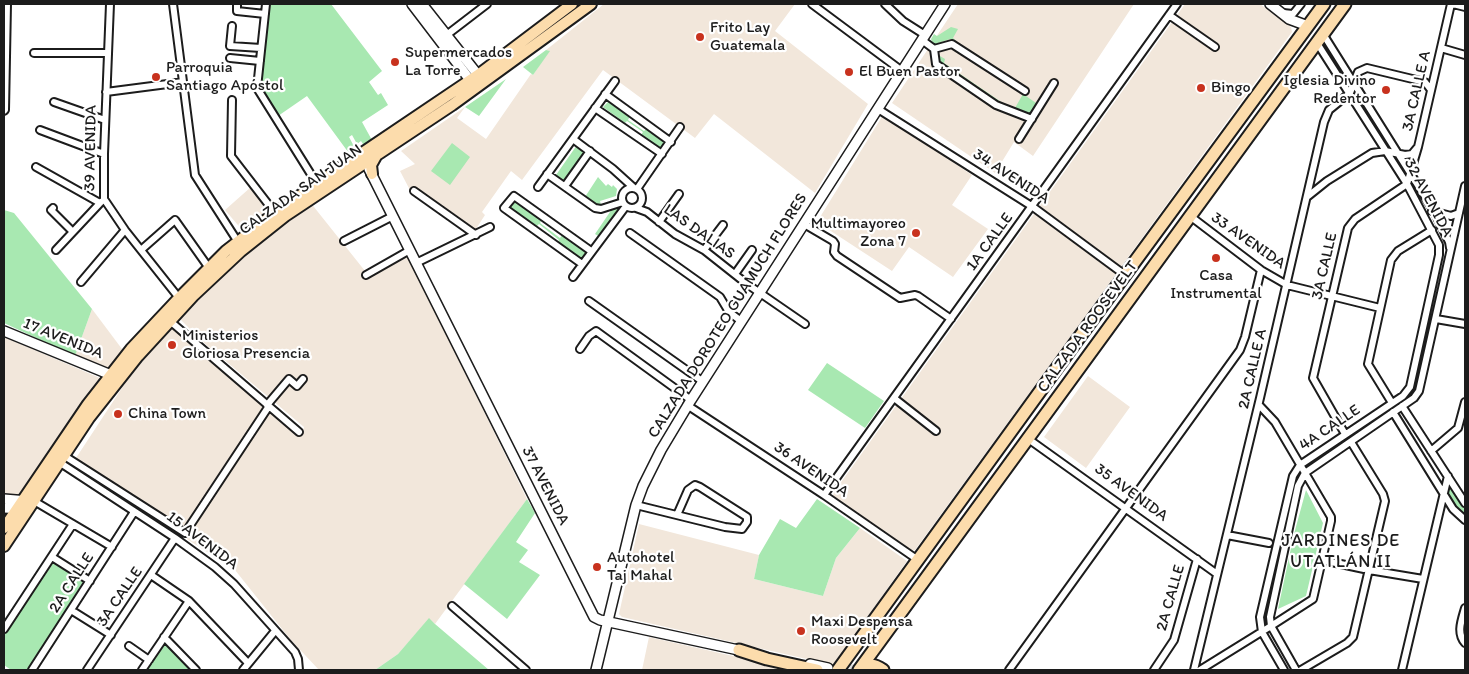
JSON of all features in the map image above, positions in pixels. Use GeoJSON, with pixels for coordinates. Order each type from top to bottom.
{"type":"FeatureCollection","features":[{"type":"Feature","properties":{"kind":"highway","name":"CALZADA ROOSEVELT"},"geometry":{"type":"LineString","coordinates":[[828,670],[918,560],[1324,4]]}},
{"type":"Feature","properties":{"kind":"highway","name":"CALZADA ROOSEVELT"},"geometry":{"type":"LineString","coordinates":[[870,670],[940,558],[1345,4]]}},
{"type":"Feature","properties":{"kind":"highway"},"geometry":{"type":"LineString","coordinates":[[1169,214],[1187,220]]}},
{"type":"Feature","properties":{"kind":"highway"},"geometry":{"type":"LineString","coordinates":[[1027,438],[1022,434],[1022,428],[1030,414],[1032,403]]}},
{"type":"Feature","properties":{"kind":"highway"},"geometry":{"type":"LineString","coordinates":[[918,560],[940,558]]}},
{"type":"Feature","properties":{"kind":"highway"},"geometry":{"type":"LineString","coordinates":[[739,650],[766,659],[828,670]]}},
{"type":"Feature","properties":{"kind":"main road","name":"CALZADA SAN JUAN"},"geometry":{"type":"LineString","coordinates":[[4,546],[61,458],[113,387],[170,321],[241,251],[285,216],[572,4]]}},
{"type":"Feature","properties":{"kind":"main road","name":"CALZADA SAN JUAN"},"geometry":{"type":"LineString","coordinates":[[4,528],[88,404],[131,349],[209,268],[238,242],[317,184],[364,158],[377,155],[505,67],[591,4]]}},
{"type":"Feature","properties":{"kind":"main road"},"geometry":{"type":"LineString","coordinates":[[372,174],[371,165],[377,155]]}},
{"type":"Feature","properties":{"kind":"street"},"geometry":{"type":"LineString","coordinates":[[4,111],[7,4]]}},
{"type":"Feature","properties":{"kind":"street","name":"39 AVENIDA"},"geometry":{"type":"LineString","coordinates":[[110,4],[102,201],[179,298]]}},
{"type":"Feature","properties":{"kind":"street"},"geometry":{"type":"LineString","coordinates":[[174,4],[195,175],[238,242]]}},
{"type":"Feature","properties":{"kind":"street"},"geometry":{"type":"LineString","coordinates":[[237,4],[237,11],[265,14]]}},
{"type":"Feature","properties":{"kind":"street"},"geometry":{"type":"LineString","coordinates":[[266,4],[257,88],[317,184]]}},
{"type":"Feature","properties":{"kind":"street"},"geometry":{"type":"LineString","coordinates":[[412,4],[443,38],[474,77]]}},
{"type":"Feature","properties":{"kind":"street"},"geometry":{"type":"LineString","coordinates":[[422,4],[443,38]]}},
{"type":"Feature","properties":{"kind":"street"},"geometry":{"type":"LineString","coordinates":[[443,38],[487,4]]}},
{"type":"Feature","properties":{"kind":"street"},"geometry":{"type":"LineString","coordinates":[[812,4],[902,71]]}},
{"type":"Feature","properties":{"kind":"street"},"geometry":{"type":"LineString","coordinates":[[885,4],[934,49],[936,64],[996,105],[1032,119]]}},
{"type":"Feature","properties":{"kind":"street","name":"CALZADA DOROTEO GUAMUCH FLORES"},"geometry":{"type":"LineString","coordinates":[[596,670],[636,505],[661,450],[702,381],[945,4]]}},
{"type":"Feature","properties":{"kind":"street","name":"1A CALLE"},"geometry":{"type":"LineString","coordinates":[[824,495],[1033,207],[1177,4]]}},
{"type":"Feature","properties":{"kind":"street"},"geometry":{"type":"LineString","coordinates":[[1270,4],[1289,19],[1308,26]]}},
{"type":"Feature","properties":{"kind":"street"},"geometry":{"type":"LineString","coordinates":[[1281,12],[1293,14],[1301,4]]}},
{"type":"Feature","properties":{"kind":"street"},"geometry":{"type":"LineString","coordinates":[[1452,4],[1465,6]]}},
{"type":"Feature","properties":{"kind":"street","name":"3A CALLE A"},"geometry":{"type":"LineString","coordinates":[[1407,184],[1418,147],[1452,4]]}},
{"type":"Feature","properties":{"kind":"street"},"geometry":{"type":"LineString","coordinates":[[1169,15],[1215,47]]}},
{"type":"Feature","properties":{"kind":"street"},"geometry":{"type":"LineString","coordinates":[[232,26],[230,46],[261,48]]}},
{"type":"Feature","properties":{"kind":"street","name":"32 AVENIDA"},"geometry":{"type":"LineString","coordinates":[[1320,38],[1354,84],[1434,211],[1449,242],[1450,257]]}},
{"type":"Feature","properties":{"kind":"street","name":"32 AVENIDA"},"geometry":{"type":"LineString","coordinates":[[1320,38],[1350,93],[1407,184],[1432,230],[1439,245],[1438,261]]}},
{"type":"Feature","properties":{"kind":"street"},"geometry":{"type":"LineString","coordinates":[[934,49],[952,44],[1025,90]]}},
{"type":"Feature","properties":{"kind":"street"},"geometry":{"type":"LineString","coordinates":[[1441,48],[1465,56]]}},
{"type":"Feature","properties":{"kind":"street"},"geometry":{"type":"LineString","coordinates":[[34,53],[108,53]]}},
{"type":"Feature","properties":{"kind":"street"},"geometry":{"type":"LineString","coordinates":[[230,58],[260,61]]}},
{"type":"Feature","properties":{"kind":"street"},"geometry":{"type":"LineString","coordinates":[[1354,84],[1358,72],[1367,68],[1425,82],[1431,90]]}},
{"type":"Feature","properties":{"kind":"street"},"geometry":{"type":"LineString","coordinates":[[1425,82],[1434,76]]}},
{"type":"Feature","properties":{"kind":"street"},"geometry":{"type":"LineString","coordinates":[[538,187],[615,81]]}},
{"type":"Feature","properties":{"kind":"street"},"geometry":{"type":"LineString","coordinates":[[106,92],[183,82]]}},
{"type":"Feature","properties":{"kind":"street"},"geometry":{"type":"LineString","coordinates":[[1019,139],[1054,83]]}},
{"type":"Feature","properties":{"kind":"street","name":"2A CALLE A"},"geometry":{"type":"LineString","coordinates":[[1194,670],[1259,405],[1324,122],[1329,110],[1350,93],[1354,84]]}},
{"type":"Feature","properties":{"kind":"street"},"geometry":{"type":"LineString","coordinates":[[606,94],[671,142]]}},
{"type":"Feature","properties":{"kind":"street"},"geometry":{"type":"LineString","coordinates":[[232,100],[232,156],[276,213]]}},
{"type":"Feature","properties":{"kind":"street"},"geometry":{"type":"LineString","coordinates":[[54,102],[105,120]]}},
{"type":"Feature","properties":{"kind":"street"},"geometry":{"type":"LineString","coordinates":[[595,108],[662,154]]}},
{"type":"Feature","properties":{"kind":"street","name":"34 AVENIDA"},"geometry":{"type":"LineString","coordinates":[[878,109],[1033,207],[1125,275]]}},
{"type":"Feature","properties":{"kind":"street"},"geometry":{"type":"LineString","coordinates":[[573,139],[590,151],[635,188],[640,191],[643,198],[641,204],[636,208],[630,208],[624,204],[622,196],[625,190],[635,188],[671,142],[680,127]]}},
{"type":"Feature","properties":{"kind":"street"},"geometry":{"type":"LineString","coordinates":[[40,130],[104,154]]}},
{"type":"Feature","properties":{"kind":"street","name":"32 AVENIDA"},"geometry":{"type":"LineString","coordinates":[[1385,151],[1412,154],[1418,147]]}},
{"type":"Feature","properties":{"kind":"street"},"geometry":{"type":"LineString","coordinates":[[565,186],[590,151]]}},
{"type":"Feature","properties":{"kind":"street"},"geometry":{"type":"LineString","coordinates":[[1306,197],[1327,181],[1372,153],[1385,151]]}},
{"type":"Feature","properties":{"kind":"street","name":"37 AVENIDA"},"geometry":{"type":"LineString","coordinates":[[364,158],[594,617],[739,650]]}},
{"type":"Feature","properties":{"kind":"street"},"geometry":{"type":"LineString","coordinates":[[36,167],[102,201],[56,250]]}},
{"type":"Feature","properties":{"kind":"street"},"geometry":{"type":"LineString","coordinates":[[1313,168],[1316,180],[1321,182],[1327,181]]}},
{"type":"Feature","properties":{"kind":"street"},"geometry":{"type":"LineString","coordinates":[[547,174],[595,208],[607,208],[624,204]]}},
{"type":"Feature","properties":{"kind":"street","name":"3A CALLE"},"geometry":{"type":"LineString","coordinates":[[1346,434],[1315,382],[1314,373],[1348,228],[1355,219],[1407,184]]}},
{"type":"Feature","properties":{"kind":"street","name":"4A CALLE"},"geometry":{"type":"LineString","coordinates":[[1305,474],[1414,398],[1419,390],[1465,186]]}},
{"type":"Feature","properties":{"kind":"street"},"geometry":{"type":"LineString","coordinates":[[414,192],[473,236]]}},
{"type":"Feature","properties":{"kind":"street"},"geometry":{"type":"LineString","coordinates":[[659,222],[679,194]]}},
{"type":"Feature","properties":{"kind":"street"},"geometry":{"type":"LineString","coordinates":[[582,264],[504,208],[514,196],[591,251]]}},
{"type":"Feature","properties":{"kind":"street","name":"LAS DALIAS"},"geometry":{"type":"LineString","coordinates":[[643,198],[648,212]]}},
{"type":"Feature","properties":{"kind":"street"},"geometry":{"type":"LineString","coordinates":[[573,277],[624,204]]}},
{"type":"Feature","properties":{"kind":"street"},"geometry":{"type":"LineString","coordinates":[[53,208],[51,210],[73,232]]}},
{"type":"Feature","properties":{"kind":"street","name":"LAS DALIAS"},"geometry":{"type":"LineString","coordinates":[[636,208],[648,212],[676,234],[704,250],[805,324]]}},
{"type":"Feature","properties":{"kind":"street"},"geometry":{"type":"LineString","coordinates":[[1422,212],[1434,211],[1451,216],[1459,212]]}},
{"type":"Feature","properties":{"kind":"street"},"geometry":{"type":"LineString","coordinates":[[344,241],[393,216]]}},
{"type":"Feature","properties":{"kind":"street"},"geometry":{"type":"LineString","coordinates":[[141,250],[175,220],[209,268]]}},
{"type":"Feature","properties":{"kind":"street","name":"33 AVENIDA"},"geometry":{"type":"LineString","coordinates":[[1187,220],[1261,270],[1287,285],[1380,308]]}},
{"type":"Feature","properties":{"kind":"street"},"geometry":{"type":"LineString","coordinates":[[804,224],[833,241],[836,244],[834,252],[837,256],[900,298],[918,296],[951,319]]}},
{"type":"Feature","properties":{"kind":"street"},"geometry":{"type":"LineString","coordinates":[[704,250],[723,225]]}},
{"type":"Feature","properties":{"kind":"street"},"geometry":{"type":"LineString","coordinates":[[416,263],[490,228]]}},
{"type":"Feature","properties":{"kind":"street"},"geometry":{"type":"LineString","coordinates":[[80,282],[125,230]]}},
{"type":"Feature","properties":{"kind":"street"},"geometry":{"type":"LineString","coordinates":[[1392,403],[1368,364],[1391,260],[1394,254],[1432,230]]}},
{"type":"Feature","properties":{"kind":"street"},"geometry":{"type":"LineString","coordinates":[[630,233],[720,297],[729,312],[741,321]]}},
{"type":"Feature","properties":{"kind":"street"},"geometry":{"type":"LineString","coordinates":[[366,274],[410,250]]}},
{"type":"Feature","properties":{"kind":"street"},"geometry":{"type":"LineString","coordinates":[[735,274],[752,250]]}},
{"type":"Feature","properties":{"kind":"street","name":"4A CALLE"},"geometry":{"type":"LineString","coordinates":[[1262,632],[1260,610],[1273,544],[1291,481],[1300,465],[1403,396],[1410,386],[1438,261]]}},
{"type":"Feature","properties":{"kind":"street"},"geometry":{"type":"LineString","coordinates":[[1009,670],[1240,350],[1244,342],[1261,270]]}},
{"type":"Feature","properties":{"kind":"street"},"geometry":{"type":"LineString","coordinates":[[1435,275],[1445,278]]}},
{"type":"Feature","properties":{"kind":"street"},"geometry":{"type":"LineString","coordinates":[[589,301],[702,381]]}},
{"type":"Feature","properties":{"kind":"street"},"geometry":{"type":"LineString","coordinates":[[1436,319],[1465,324]]}},
{"type":"Feature","properties":{"kind":"street"},"geometry":{"type":"LineString","coordinates":[[170,321],[299,432]]}},
{"type":"Feature","properties":{"kind":"street","name":"17 AVENIDA"},"geometry":{"type":"LineString","coordinates":[[4,331],[111,375]]}},
{"type":"Feature","properties":{"kind":"street","name":"36 AVENIDA"},"geometry":{"type":"LineString","coordinates":[[580,348],[589,336],[596,332],[689,402],[918,560]]}},
{"type":"Feature","properties":{"kind":"street"},"geometry":{"type":"LineString","coordinates":[[61,458],[183,533],[186,533],[268,405],[290,379],[298,386],[302,379]]}},
{"type":"Feature","properties":{"kind":"street"},"geometry":{"type":"LineString","coordinates":[[1411,382],[1421,384]]}},
{"type":"Feature","properties":{"kind":"street"},"geometry":{"type":"LineString","coordinates":[[894,398],[936,431]]}},
{"type":"Feature","properties":{"kind":"street"},"geometry":{"type":"LineString","coordinates":[[1431,451],[1458,428],[1465,402]]}},
{"type":"Feature","properties":{"kind":"street"},"geometry":{"type":"LineString","coordinates":[[1200,670],[1313,599],[1322,560],[1331,517],[1275,422],[1259,405]]}},
{"type":"Feature","properties":{"kind":"street"},"geometry":{"type":"LineString","coordinates":[[1402,406],[1465,503]]}},
{"type":"Feature","properties":{"kind":"street"},"geometry":{"type":"LineString","coordinates":[[1393,412],[1453,509],[1465,520]]}},
{"type":"Feature","properties":{"kind":"street"},"geometry":{"type":"LineString","coordinates":[[1367,420],[1372,428]]}},
{"type":"Feature","properties":{"kind":"street","name":"35 AVENIDA"},"geometry":{"type":"LineString","coordinates":[[1027,438],[1126,507],[1217,574]]}},
{"type":"Feature","properties":{"kind":"street"},"geometry":{"type":"LineString","coordinates":[[1301,670],[1353,637],[1367,569],[1385,500],[1351,442]]}},
{"type":"Feature","properties":{"kind":"street"},"geometry":{"type":"LineString","coordinates":[[1325,448],[1331,456]]}},
{"type":"Feature","properties":{"kind":"street","name":"15 AVENIDA"},"geometry":{"type":"LineString","coordinates":[[61,458],[134,512],[175,538],[215,567],[234,584],[295,652],[298,667]]}},
{"type":"Feature","properties":{"kind":"street"},"geometry":{"type":"LineString","coordinates":[[1427,467],[1436,459]]}},
{"type":"Feature","properties":{"kind":"street"},"geometry":{"type":"LineString","coordinates":[[1296,670],[1272,626],[1270,611],[1298,486],[1305,474]]}},
{"type":"Feature","properties":{"kind":"street"},"geometry":{"type":"LineString","coordinates":[[1402,670],[1448,476]]}},
{"type":"Feature","properties":{"kind":"street"},"geometry":{"type":"LineString","coordinates":[[636,505],[736,529],[742,529],[748,522],[747,517],[695,485],[688,490],[678,515]]}},
{"type":"Feature","properties":{"kind":"street"},"geometry":{"type":"LineString","coordinates":[[4,499],[31,506],[73,524],[112,547]]}},
{"type":"Feature","properties":{"kind":"street"},"geometry":{"type":"LineString","coordinates":[[4,508],[19,504]]}},
{"type":"Feature","properties":{"kind":"street","name":"2A CALLE"},"geometry":{"type":"LineString","coordinates":[[32,670],[134,512]]}},
{"type":"Feature","properties":{"kind":"street"},"geometry":{"type":"LineString","coordinates":[[4,629],[73,524]]}},
{"type":"Feature","properties":{"kind":"street"},"geometry":{"type":"LineString","coordinates":[[1227,535],[1284,546]]}},
{"type":"Feature","properties":{"kind":"street","name":"3A CALLE"},"geometry":{"type":"LineString","coordinates":[[87,670],[175,538]]}},
{"type":"Feature","properties":{"kind":"street"},"geometry":{"type":"LineString","coordinates":[[52,557],[90,581]]}},
{"type":"Feature","properties":{"kind":"street","name":"2A CALLE"},"geometry":{"type":"LineString","coordinates":[[1154,670],[1174,640],[1197,559]]}},
{"type":"Feature","properties":{"kind":"street"},"geometry":{"type":"LineString","coordinates":[[1322,560],[1423,580]]}},
{"type":"Feature","properties":{"kind":"street"},"geometry":{"type":"LineString","coordinates":[[151,575],[188,601],[248,663]]}},
{"type":"Feature","properties":{"kind":"street"},"geometry":{"type":"LineString","coordinates":[[142,670],[188,601]]}},
{"type":"Feature","properties":{"kind":"street"},"geometry":{"type":"LineString","coordinates":[[452,606],[526,670]]}},
{"type":"Feature","properties":{"kind":"street"},"geometry":{"type":"LineString","coordinates":[[1465,608],[1460,629],[1460,634],[1465,643]]}},
{"type":"Feature","properties":{"kind":"street"},"geometry":{"type":"LineString","coordinates":[[71,610],[111,635]]}},
{"type":"Feature","properties":{"kind":"street"},"geometry":{"type":"LineString","coordinates":[[243,670],[275,631]]}},
{"type":"Feature","properties":{"kind":"street"},"geometry":{"type":"LineString","coordinates":[[1262,632],[1284,670]]}},
{"type":"Feature","properties":{"kind":"street"},"geometry":{"type":"LineString","coordinates":[[164,637],[196,670]]}},
{"type":"Feature","properties":{"kind":"street"},"geometry":{"type":"LineString","coordinates":[[129,646],[149,660]]}},
{"type":"Feature","properties":{"kind":"street"},"geometry":{"type":"LineString","coordinates":[[293,670],[298,667]]}},
{"type":"Feature","properties":{"kind":"shaded area"},"geometry":{"type":"Polygon","coordinates":[[[604,4],[795,4],[775,31],[868,104],[815,193],[714,114],[695,138],[603,70],[522,180],[511,171],[482,212],[485,215],[472,235],[412,194],[400,171],[415,164],[401,151],[465,107],[457,118],[486,139],[531,74],[533,75],[549,51],[546,50],[604,4]]]}},
{"type":"Feature","properties":{"kind":"shaded area"},"geometry":{"type":"Polygon","coordinates":[[[958,4],[1134,4],[1033,156],[1014,142],[995,173],[892,103],[958,4]]]}},
{"type":"Feature","properties":{"kind":"shaded area"},"geometry":{"type":"Polygon","coordinates":[[[1185,4],[1260,4],[1291,27],[1292,32],[915,550],[910,550],[833,496],[834,492],[1185,4]]]}},
{"type":"Feature","properties":{"kind":"shaded area"},"geometry":{"type":"Polygon","coordinates":[[[883,115],[972,175],[952,205],[988,229],[953,277],[909,247],[892,271],[817,222],[883,115]]]}},
{"type":"Feature","properties":{"kind":"shaded area"},"geometry":{"type":"Polygon","coordinates":[[[251,187],[269,208],[243,231],[225,210],[251,187]]]}},
{"type":"Feature","properties":{"kind":"shaded area"},"geometry":{"type":"Polygon","coordinates":[[[310,202],[369,276],[408,257],[527,499],[435,624],[429,619],[398,654],[375,670],[319,670],[290,639],[235,570],[187,539],[189,534],[74,461],[139,362],[170,330],[175,329],[302,436],[304,427],[203,342],[180,319],[226,271],[310,202]]]}},
{"type":"Feature","properties":{"kind":"shaded area"},"geometry":{"type":"Polygon","coordinates":[[[92,309],[125,353],[109,371],[75,356],[92,309]]]}},
{"type":"Feature","properties":{"kind":"shaded area"},"geometry":{"type":"Polygon","coordinates":[[[4,337],[100,378],[17,497],[4,496],[4,337]]]}},
{"type":"Feature","properties":{"kind":"shaded area"},"geometry":{"type":"Polygon","coordinates":[[[1088,376],[1130,407],[1086,468],[1044,437],[1088,376]]]}},
{"type":"Feature","properties":{"kind":"shaded area"},"geometry":{"type":"Polygon","coordinates":[[[639,524],[759,555],[754,579],[823,596],[836,558],[860,528],[907,561],[833,665],[622,617],[619,614],[639,524]]]}},
{"type":"Feature","properties":{"kind":"shaded area"},"geometry":{"type":"Polygon","coordinates":[[[649,637],[795,670],[642,670],[649,637]]]}},
{"type":"Feature","properties":{"kind":"green space"},"geometry":{"type":"Polygon","coordinates":[[[268,4],[331,4],[382,71],[369,82],[378,95],[381,93],[388,105],[362,122],[373,142],[365,147],[361,141],[357,144],[352,135],[349,137],[357,152],[351,156],[307,96],[278,116],[260,87],[268,4]]]}},
{"type":"Feature","properties":{"kind":"green space"},"geometry":{"type":"Polygon","coordinates":[[[951,27],[958,29],[953,38],[956,41],[950,39],[935,44],[932,42],[931,39],[934,34],[937,36],[951,27]]]}},
{"type":"Feature","properties":{"kind":"green space"},"geometry":{"type":"Polygon","coordinates":[[[546,50],[550,51],[533,75],[523,67],[546,50]]]}},
{"type":"Feature","properties":{"kind":"green space"},"geometry":{"type":"Polygon","coordinates":[[[940,56],[945,59],[944,63],[1007,106],[999,103],[940,65],[937,57],[940,56]]]}},
{"type":"Feature","properties":{"kind":"green space"},"geometry":{"type":"Polygon","coordinates":[[[506,79],[479,116],[465,107],[506,79]]]}},
{"type":"Feature","properties":{"kind":"green space"},"geometry":{"type":"Polygon","coordinates":[[[1023,94],[1039,105],[1032,114],[1015,108],[1023,94]]]}},
{"type":"Feature","properties":{"kind":"green space"},"geometry":{"type":"Polygon","coordinates":[[[609,101],[630,116],[628,120],[644,131],[647,128],[668,143],[662,151],[641,135],[643,132],[627,121],[625,123],[603,107],[609,101]]]}},
{"type":"Feature","properties":{"kind":"green space"},"geometry":{"type":"Polygon","coordinates":[[[452,143],[470,157],[450,185],[431,171],[452,143]]]}},
{"type":"Feature","properties":{"kind":"green space"},"geometry":{"type":"Polygon","coordinates":[[[577,145],[587,152],[565,182],[556,175],[577,145]]]}},
{"type":"Feature","properties":{"kind":"green space"},"geometry":{"type":"Polygon","coordinates":[[[598,177],[606,186],[608,184],[612,187],[613,185],[617,189],[616,196],[600,201],[601,205],[598,206],[585,197],[598,177]]]}},
{"type":"Feature","properties":{"kind":"green space"},"geometry":{"type":"Polygon","coordinates":[[[514,200],[542,219],[540,223],[560,238],[562,235],[588,253],[582,261],[557,243],[559,240],[539,224],[536,227],[508,208],[514,200]]]}},
{"type":"Feature","properties":{"kind":"green space"},"geometry":{"type":"Polygon","coordinates":[[[620,206],[622,208],[600,237],[595,234],[612,209],[620,206]]]}},
{"type":"Feature","properties":{"kind":"green space"},"geometry":{"type":"Polygon","coordinates":[[[4,210],[14,213],[92,309],[75,356],[4,323],[4,210]]]}},
{"type":"Feature","properties":{"kind":"green space"},"geometry":{"type":"Polygon","coordinates":[[[827,363],[884,401],[865,428],[808,390],[827,363]]]}},
{"type":"Feature","properties":{"kind":"green space"},"geometry":{"type":"Polygon","coordinates":[[[1448,483],[1465,508],[1465,516],[1446,493],[1448,483]]]}},
{"type":"Feature","properties":{"kind":"green space"},"geometry":{"type":"Polygon","coordinates":[[[1306,490],[1323,523],[1306,596],[1278,609],[1294,534],[1306,490]]]}},
{"type":"Feature","properties":{"kind":"green space"},"geometry":{"type":"Polygon","coordinates":[[[527,499],[535,513],[516,542],[528,550],[519,562],[540,575],[507,619],[464,584],[527,499]]]}},
{"type":"Feature","properties":{"kind":"green space"},"geometry":{"type":"Polygon","coordinates":[[[817,499],[860,528],[836,558],[823,596],[754,579],[759,555],[780,519],[796,528],[817,499]]]}},
{"type":"Feature","properties":{"kind":"green space"},"geometry":{"type":"Polygon","coordinates":[[[53,563],[83,582],[28,670],[11,670],[4,665],[4,635],[53,563]]]}},
{"type":"Feature","properties":{"kind":"green space"},"geometry":{"type":"Polygon","coordinates":[[[429,618],[489,670],[375,670],[398,654],[429,618]]]}},
{"type":"Feature","properties":{"kind":"green space"},"geometry":{"type":"Polygon","coordinates":[[[165,641],[192,670],[145,670],[165,641]]]}},
{"type":"Feature","properties":{"kind":"tunnel"},"geometry":{"type":"LineString","coordinates":[[836,669],[865,669]]}},
{"type":"Feature","properties":{"kind":"place","name":"Frito Lay Guatemala"},"geometry":{"type":"Point","coordinates":[700,37]}},
{"type":"Feature","properties":{"kind":"place","name":"Supermercados La Torre"},"geometry":{"type":"Point","coordinates":[395,62]}},
{"type":"Feature","properties":{"kind":"place","name":"El Buen Pastor"},"geometry":{"type":"Point","coordinates":[849,72]}},
{"type":"Feature","properties":{"kind":"place","name":"Parroquia Santiago Apóstol"},"geometry":{"type":"Point","coordinates":[156,77]}},
{"type":"Feature","properties":{"kind":"place","name":"Bingo"},"geometry":{"type":"Point","coordinates":[1201,88]}},
{"type":"Feature","properties":{"kind":"place","name":"Iglesia Divino Redentor"},"geometry":{"type":"Point","coordinates":[1386,90]}},
{"type":"Feature","properties":{"kind":"place","name":"Multimayoreo Zona 7"},"geometry":{"type":"Point","coordinates":[916,233]}},
{"type":"Feature","properties":{"kind":"place","name":"Casa Instrumental"},"geometry":{"type":"Point","coordinates":[1216,258]}},
{"type":"Feature","properties":{"kind":"place","name":"Ministerios Gloriosa Presencia"},"geometry":{"type":"Point","coordinates":[172,345]}},
{"type":"Feature","properties":{"kind":"place","name":"China Town"},"geometry":{"type":"Point","coordinates":[118,414]}},
{"type":"Feature","properties":{"kind":"place","name":"Autohotel Taj Mahal"},"geometry":{"type":"Point","coordinates":[597,567]}},
{"type":"Feature","properties":{"kind":"place","name":"Maxi Despensa Roosevelt"},"geometry":{"type":"Point","coordinates":[801,631]}},
{"type":"Feature","properties":{"kind":"district","name":"JARDINES DE UTATLÁN II"},"geometry":{"type":"Point","coordinates":[1341,551]}}]}
